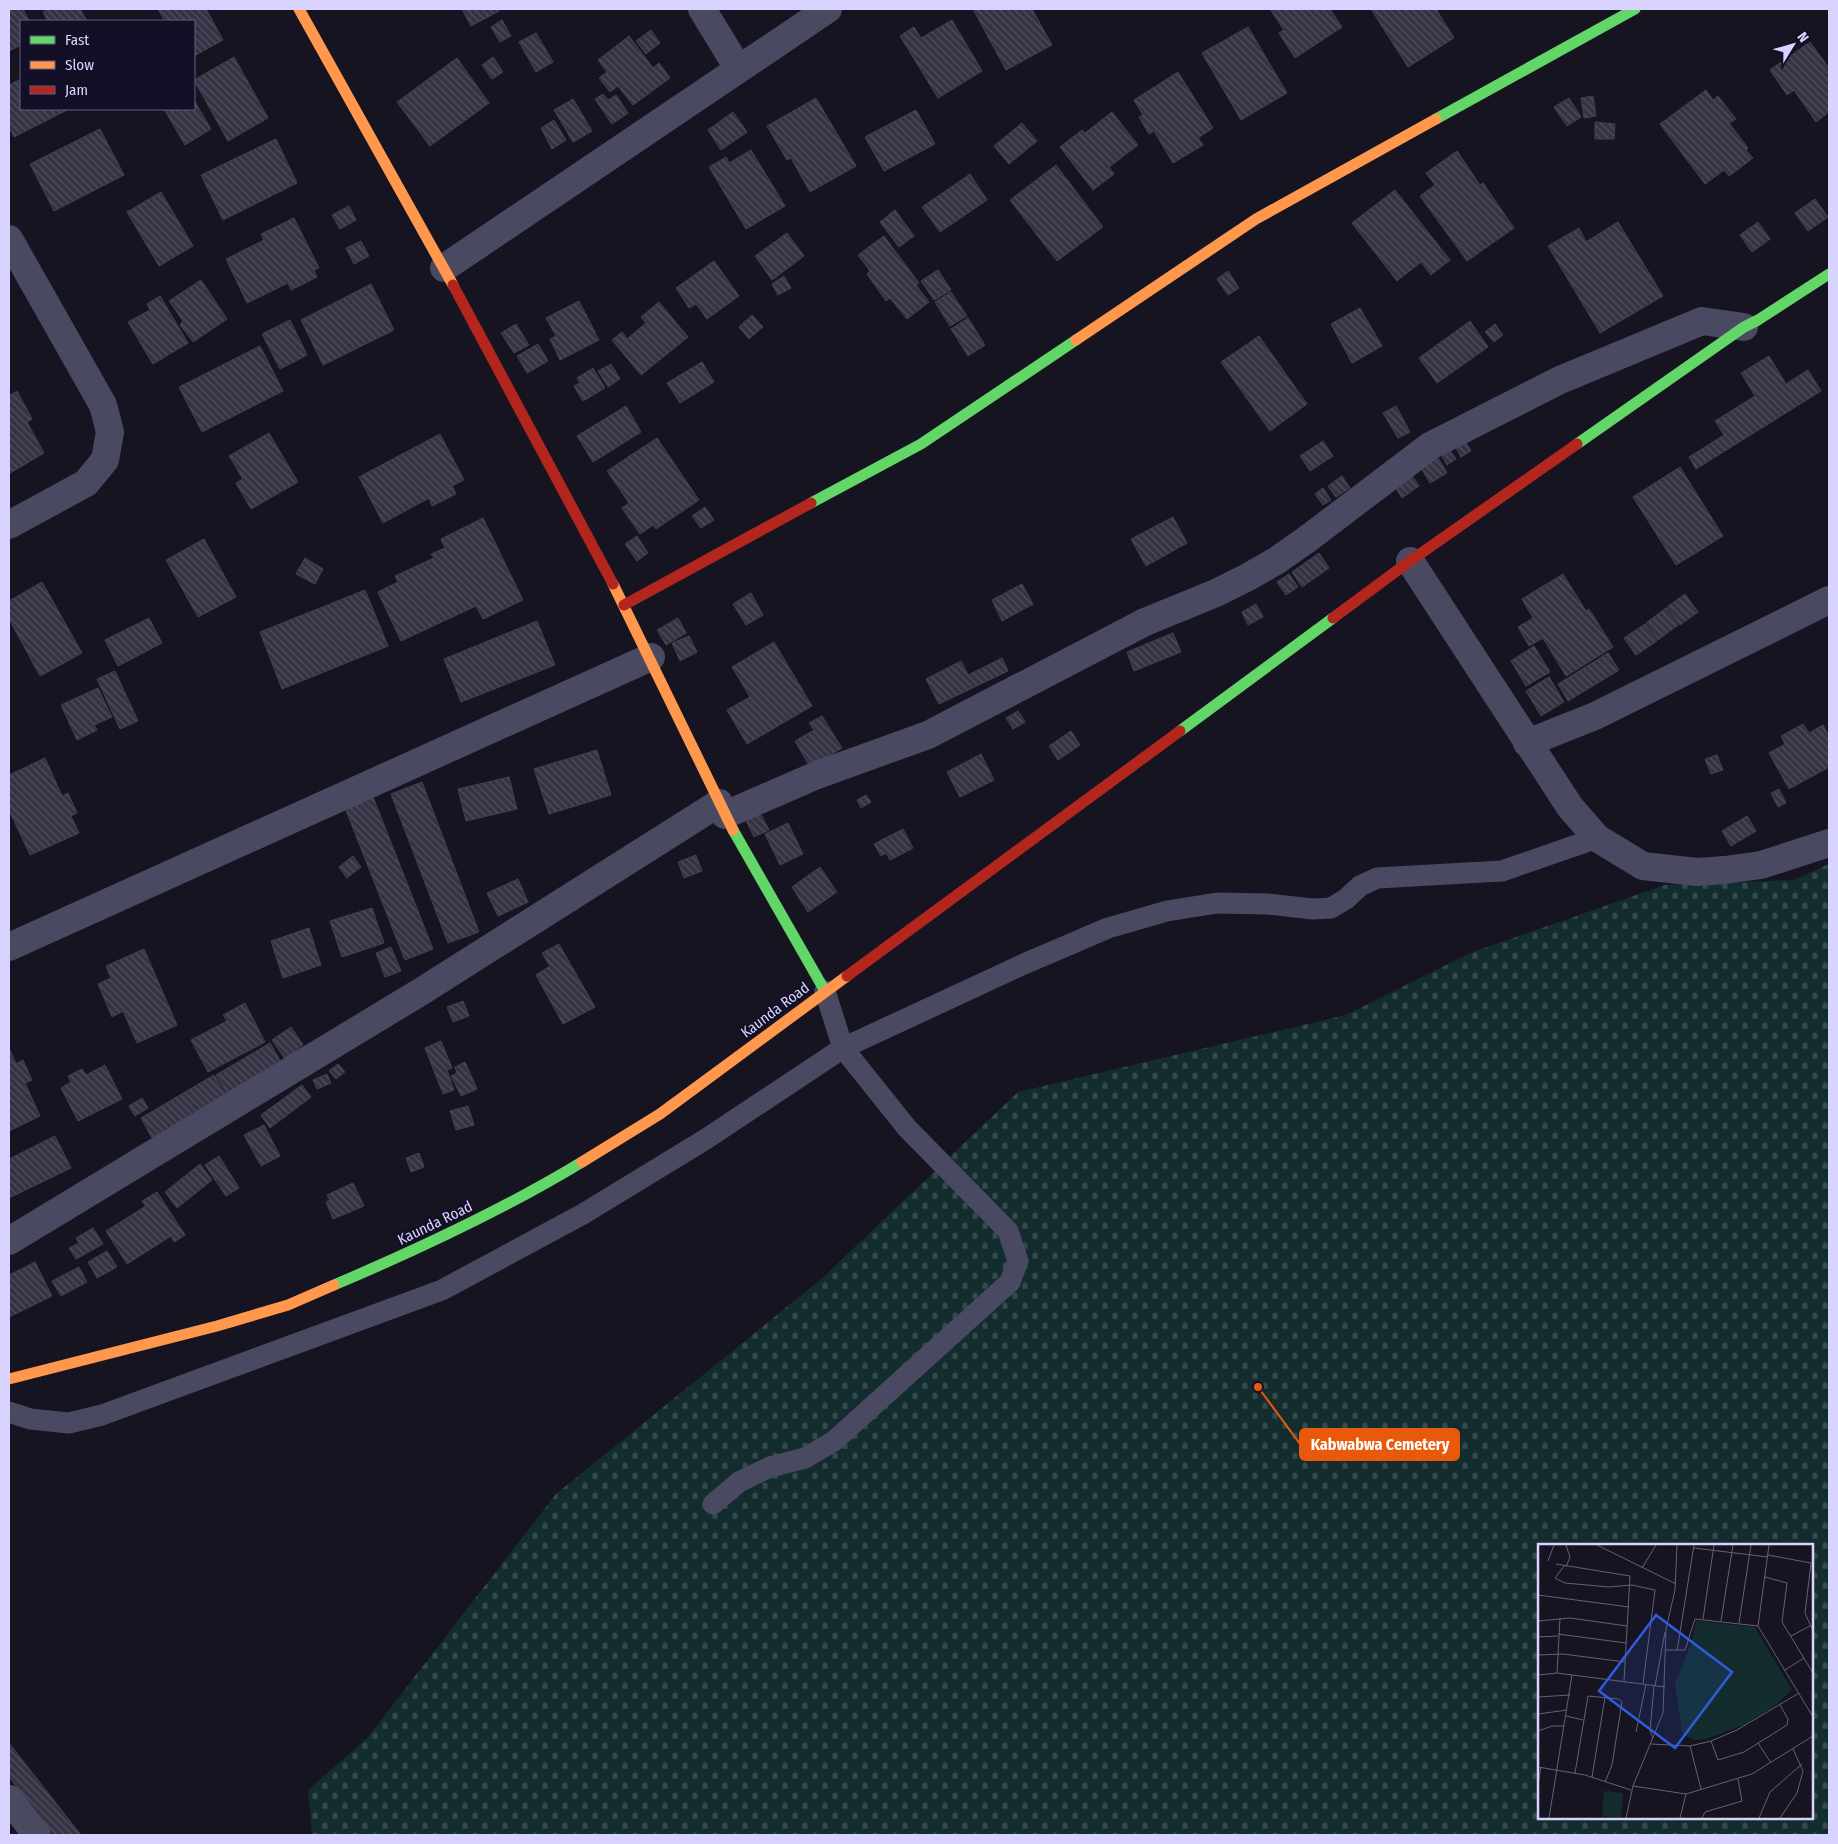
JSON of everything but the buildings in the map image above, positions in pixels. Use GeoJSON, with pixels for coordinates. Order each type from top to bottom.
{"type":"FeatureCollection","features":[{"type":"Feature","properties":{"kind":"street"},"geometry":{"type":"LineString","coordinates":[[298,9],[444,268],[651,657],[722,809],[825,991]]}},
{"type":"Feature","properties":{"kind":"street"},"geometry":{"type":"LineString","coordinates":[[702,9],[738,68]]}},
{"type":"Feature","properties":{"kind":"street"},"geometry":{"type":"LineString","coordinates":[[444,268],[828,9]]}},
{"type":"Feature","properties":{"kind":"street"},"geometry":{"type":"LineString","coordinates":[[624,605],[921,444],[1256,220],[1635,9]]}},
{"type":"Feature","properties":{"kind":"street"},"geometry":{"type":"LineString","coordinates":[[9,239],[103,405],[110,432],[105,460],[86,483],[9,525]]}},
{"type":"Feature","properties":{"kind":"street","name":"Kaunda Road"},"geometry":{"type":"LineString","coordinates":[[9,1379],[217,1326],[288,1305],[406,1254],[536,1190],[660,1114],[1410,561],[1744,326],[1758,320],[1829,274]]}},
{"type":"Feature","properties":{"kind":"street"},"geometry":{"type":"LineString","coordinates":[[9,1241],[722,809],[928,736],[1145,622],[1216,593],[1248,577],[1306,540],[1430,446],[1560,380],[1702,321],[1744,326]]}},
{"type":"Feature","properties":{"kind":"street"},"geometry":{"type":"LineString","coordinates":[[1410,561],[1570,807],[1597,838],[1644,866],[1698,872],[1761,865],[1829,843]]}},
{"type":"Feature","properties":{"kind":"street"},"geometry":{"type":"LineString","coordinates":[[1527,743],[1595,716],[1829,600]]}},
{"type":"Feature","properties":{"kind":"street"},"geometry":{"type":"LineString","coordinates":[[9,946],[651,657]]}},
{"type":"Feature","properties":{"kind":"street"},"geometry":{"type":"LineString","coordinates":[[9,1799],[37,1835]]}},
{"type":"Feature","properties":{"kind":"lane"},"geometry":{"type":"LineString","coordinates":[[9,1412],[30,1419],[69,1423],[102,1415],[442,1290],[583,1214],[706,1139],[843,1048],[1024,964],[1108,928],[1167,911],[1217,903],[1268,904],[1313,909],[1331,908],[1346,899],[1360,886],[1377,878],[1502,871],[1597,838]]}},
{"type":"Feature","properties":{"kind":"lane"},"geometry":{"type":"LineString","coordinates":[[713,1504],[740,1482],[770,1467],[805,1458],[834,1441],[1010,1282],[1018,1261],[1008,1231],[907,1128],[843,1048],[825,991]]}},
{"type":"Feature","properties":{"kind":"green space"},"geometry":{"type":"Polygon","coordinates":[[[1829,864],[1829,1835],[312,1835],[308,1790],[368,1737],[556,1494],[820,1280],[1018,1092],[1346,1015],[1470,953],[1665,885],[1794,880],[1829,864]]]}},
{"type":"Feature","properties":{"kind":"traffic: fast"},"geometry":{"type":"LineString","coordinates":[[1436,119],[1635,9]]}},
{"type":"Feature","properties":{"kind":"traffic: fast"},"geometry":{"type":"LineString","coordinates":[[1577,444],[1744,327],[1829,274]]}},
{"type":"Feature","properties":{"kind":"traffic: fast"},"geometry":{"type":"LineString","coordinates":[[811,503],[921,444],[1076,340]]}},
{"type":"Feature","properties":{"kind":"traffic: fast"},"geometry":{"type":"LineString","coordinates":[[1180,731],[1333,618]]}},
{"type":"Feature","properties":{"kind":"traffic: fast"},"geometry":{"type":"LineString","coordinates":[[733,830],[825,991]]}},
{"type":"Feature","properties":{"kind":"traffic: fast"},"geometry":{"type":"LineString","coordinates":[[334,1285],[460,1228],[552,1180],[582,1162]]}},
{"type":"Feature","properties":{"kind":"traffic: slow"},"geometry":{"type":"LineString","coordinates":[[299,9],[453,285]]}},
{"type":"Feature","properties":{"kind":"traffic: slow"},"geometry":{"type":"LineString","coordinates":[[1076,340],[1256,219],[1436,119]]}},
{"type":"Feature","properties":{"kind":"traffic: slow"},"geometry":{"type":"LineString","coordinates":[[613,584],[733,830]]}},
{"type":"Feature","properties":{"kind":"traffic: slow"},"geometry":{"type":"LineString","coordinates":[[582,1162],[660,1114],[847,976]]}},
{"type":"Feature","properties":{"kind":"traffic: slow"},"geometry":{"type":"LineString","coordinates":[[9,1379],[217,1326],[288,1305],[334,1285]]}},
{"type":"Feature","properties":{"kind":"traffic: jam"},"geometry":{"type":"LineString","coordinates":[[453,285],[613,584]]}},
{"type":"Feature","properties":{"kind":"traffic: jam"},"geometry":{"type":"LineString","coordinates":[[1333,618],[1410,561],[1577,444]]}},
{"type":"Feature","properties":{"kind":"traffic: jam"},"geometry":{"type":"LineString","coordinates":[[624,605],[811,503]]}},
{"type":"Feature","properties":{"kind":"traffic: jam"},"geometry":{"type":"LineString","coordinates":[[847,976],[1180,731]]}},
{"type":"Feature","properties":{"kind":"place","name":"Kabwabwa Cemetery"},"geometry":{"type":"Point","coordinates":[1258,1387]}}]}
